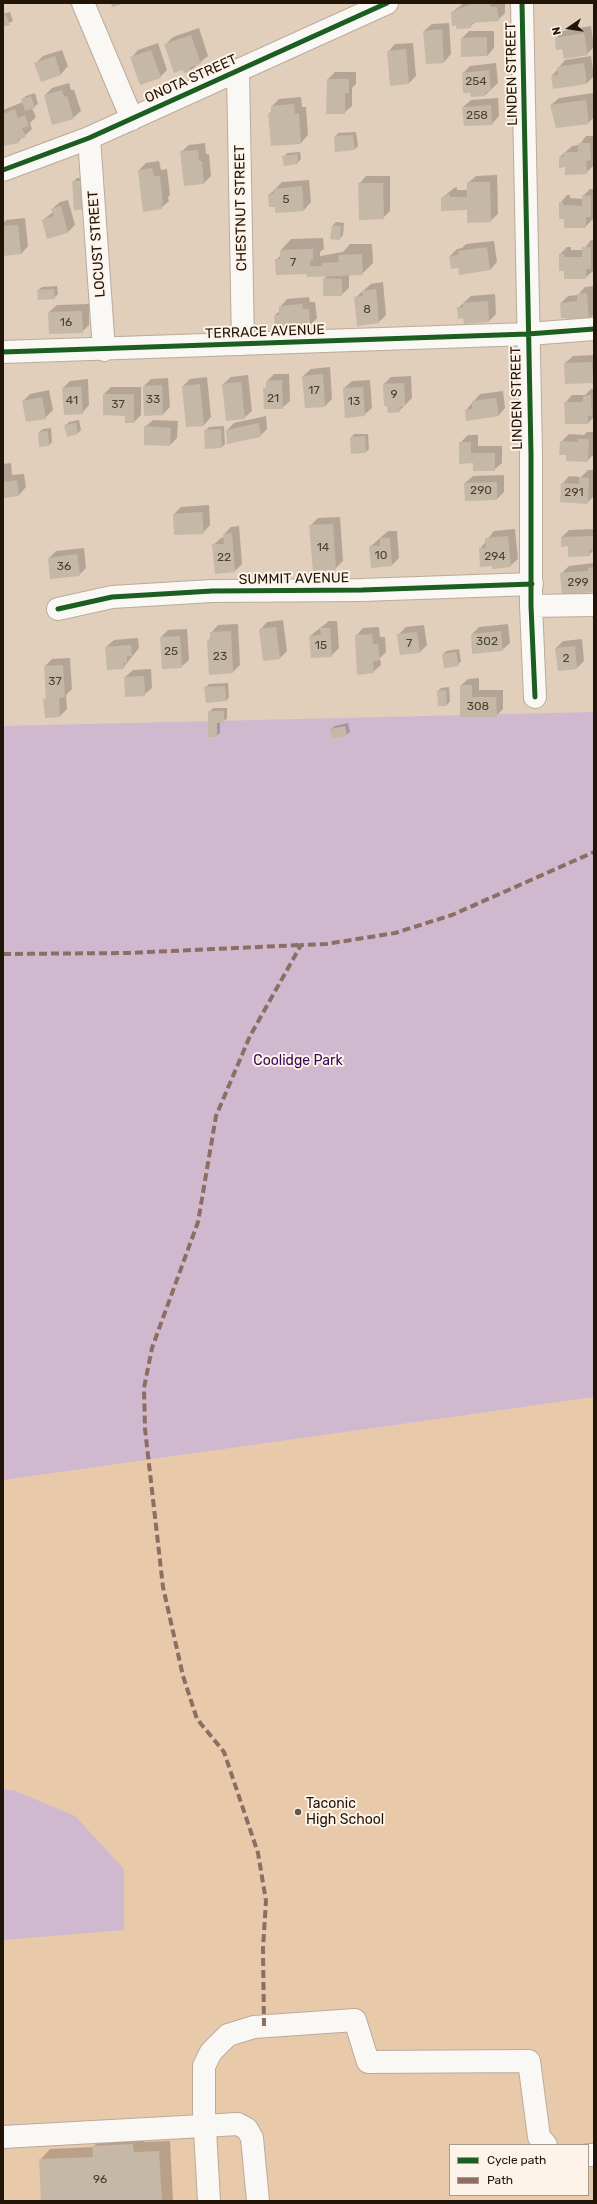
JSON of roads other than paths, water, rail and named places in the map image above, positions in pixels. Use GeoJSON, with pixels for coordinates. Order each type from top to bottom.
{"type":"FeatureCollection","features":[{"type":"Feature","properties":{"kind":"street"},"geometry":{"type":"LineString","coordinates":[[83,3],[132,119]]}},
{"type":"Feature","properties":{"kind":"street","name":"ONOTA STREET"},"geometry":{"type":"LineString","coordinates":[[3,170],[89,138],[387,3]]}},
{"type":"Feature","properties":{"kind":"street","name":"LINDEN STREET"},"geometry":{"type":"LineString","coordinates":[[522,3],[535,697]]}},
{"type":"Feature","properties":{"kind":"street","name":"CHESTNUT STREET"},"geometry":{"type":"LineString","coordinates":[[238,71],[243,344]]}},
{"type":"Feature","properties":{"kind":"street","name":"LOCUST STREET"},"geometry":{"type":"LineString","coordinates":[[89,138],[104,350]]}},
{"type":"Feature","properties":{"kind":"street","name":"TERRACE AVENUE"},"geometry":{"type":"LineString","coordinates":[[3,352],[104,350],[528,334],[594,329]]}},
{"type":"Feature","properties":{"kind":"street","name":"SUMMIT AVENUE"},"geometry":{"type":"LineString","coordinates":[[58,609],[112,597],[212,592],[362,590],[532,595],[594,605]]}},
{"type":"Feature","properties":{"kind":"street"},"geometry":{"type":"LineString","coordinates":[[209,2201],[205,2126],[204,2066],[211,2052],[228,2035],[259,2027],[355,2020],[368,2062],[529,2061],[539,2137],[545,2144]]}},
{"type":"Feature","properties":{"kind":"street"},"geometry":{"type":"LineString","coordinates":[[3,2137],[238,2124],[247,2129],[252,2138],[255,2150],[258,2201]]}},
{"type":"Feature","properties":{"kind":"place","name":"Taconic High School"},"geometry":{"type":"Point","coordinates":[298,1812]}},
{"type":"Feature","properties":{"kind":"park label","name":"Coolidge Park"},"geometry":{"type":"Point","coordinates":[298,1061]}}]}
